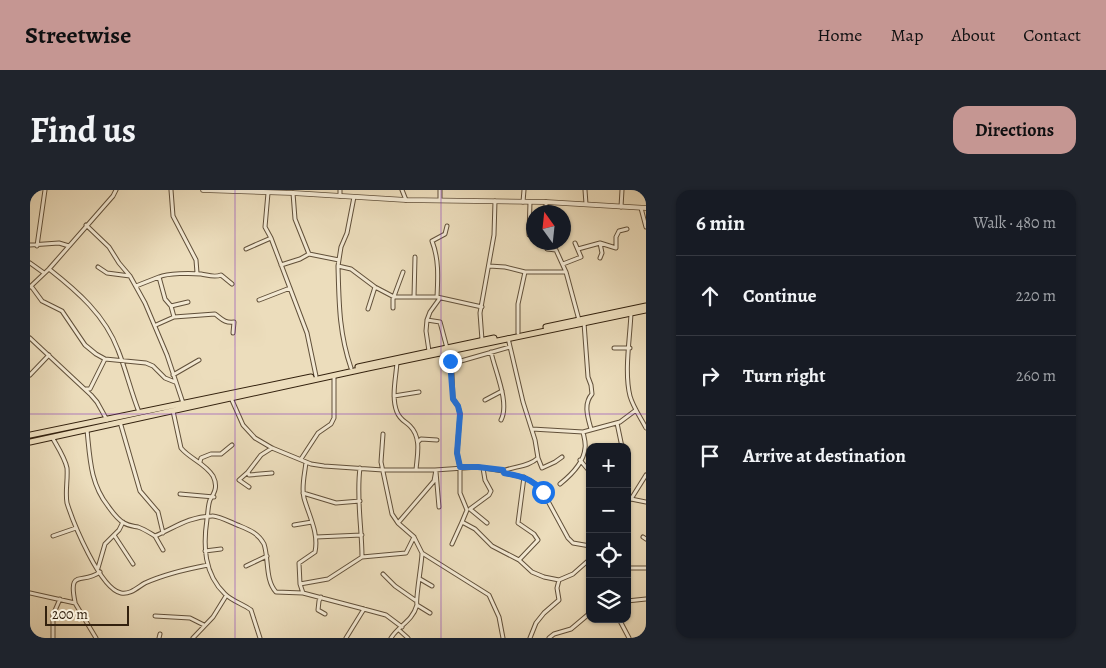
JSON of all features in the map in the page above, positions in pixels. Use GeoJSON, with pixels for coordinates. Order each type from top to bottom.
{"type":"FeatureCollection","features":[{"type":"Feature","properties":{"kind":"highway"},"geometry":{"type":"LineString","coordinates":[[30,442],[646,306]]}},
{"type":"Feature","properties":{"kind":"highway"},"geometry":{"type":"LineString","coordinates":[[483,342],[518,333],[646,310]]}},
{"type":"Feature","properties":{"kind":"highway"},"geometry":{"type":"LineString","coordinates":[[30,436],[449,349]]}},
{"type":"Feature","properties":{"kind":"street"},"geometry":{"type":"LineString","coordinates":[[37,246],[45,190]]}},
{"type":"Feature","properties":{"kind":"street"},"geometry":{"type":"LineString","coordinates":[[116,190],[113,196],[49,269],[30,287],[42,301],[62,311],[85,345],[96,354],[104,359],[146,362],[165,378],[176,383]]}},
{"type":"Feature","properties":{"kind":"street"},"geometry":{"type":"LineString","coordinates":[[171,190],[173,216],[196,260],[197,274]]}},
{"type":"Feature","properties":{"kind":"street"},"geometry":{"type":"LineString","coordinates":[[202,190],[268,193],[296,192],[406,200],[546,202],[644,208],[646,227]]}},
{"type":"Feature","properties":{"kind":"street"},"geometry":{"type":"LineString","coordinates":[[340,190],[340,196]]}},
{"type":"Feature","properties":{"kind":"street"},"geometry":{"type":"LineString","coordinates":[[402,190],[406,200]]}},
{"type":"Feature","properties":{"kind":"street"},"geometry":{"type":"LineString","coordinates":[[440,190],[440,200]]}},
{"type":"Feature","properties":{"kind":"street"},"geometry":{"type":"LineString","coordinates":[[523,202],[524,190]]}},
{"type":"Feature","properties":{"kind":"street"},"geometry":{"type":"LineString","coordinates":[[585,190],[586,204]]}},
{"type":"Feature","properties":{"kind":"street"},"geometry":{"type":"LineString","coordinates":[[621,207],[622,190]]}},
{"type":"Feature","properties":{"kind":"street"},"geometry":{"type":"LineString","coordinates":[[296,192],[295,218],[309,254]]}},
{"type":"Feature","properties":{"kind":"street"},"geometry":{"type":"LineString","coordinates":[[268,193],[265,227],[271,238],[307,333],[316,376]]}},
{"type":"Feature","properties":{"kind":"street"},"geometry":{"type":"LineString","coordinates":[[351,368],[340,324],[338,266],[341,246],[347,233],[354,196]]}},
{"type":"Feature","properties":{"kind":"street"},"geometry":{"type":"LineString","coordinates":[[485,354],[480,314],[494,235],[495,201]]}},
{"type":"Feature","properties":{"kind":"street"},"geometry":{"type":"LineString","coordinates":[[86,225],[109,247],[136,286],[156,325],[183,403]]}},
{"type":"Feature","properties":{"kind":"street"},"geometry":{"type":"LineString","coordinates":[[429,352],[426,331],[427,320],[439,297],[436,252],[432,241],[446,234],[447,226]]}},
{"type":"Feature","properties":{"kind":"street"},"geometry":{"type":"LineString","coordinates":[[578,249],[600,244],[616,248],[617,234],[619,231],[627,229]]}},
{"type":"Feature","properties":{"kind":"street"},"geometry":{"type":"LineString","coordinates":[[246,249],[271,238]]}},
{"type":"Feature","properties":{"kind":"street"},"geometry":{"type":"LineString","coordinates":[[30,245],[59,243],[69,246]]}},
{"type":"Feature","properties":{"kind":"street"},"geometry":{"type":"LineString","coordinates":[[563,264],[581,257],[575,243]]}},
{"type":"Feature","properties":{"kind":"street"},"geometry":{"type":"LineString","coordinates":[[600,244],[602,253],[600,258]]}},
{"type":"Feature","properties":{"kind":"street"},"geometry":{"type":"LineString","coordinates":[[556,250],[566,272],[582,321],[587,370],[592,394],[588,398],[587,412],[591,429]]}},
{"type":"Feature","properties":{"kind":"street"},"geometry":{"type":"LineString","coordinates":[[281,265],[309,254],[339,260]]}},
{"type":"Feature","properties":{"kind":"street"},"geometry":{"type":"LineString","coordinates":[[414,297],[415,257]]}},
{"type":"Feature","properties":{"kind":"street"},"geometry":{"type":"LineString","coordinates":[[30,263],[44,272]]}},
{"type":"Feature","properties":{"kind":"street"},"geometry":{"type":"LineString","coordinates":[[338,266],[351,269],[375,287],[394,297],[439,297],[482,307]]}},
{"type":"Feature","properties":{"kind":"street"},"geometry":{"type":"LineString","coordinates":[[489,266],[505,267],[524,272],[566,272]]}},
{"type":"Feature","properties":{"kind":"street"},"geometry":{"type":"LineString","coordinates":[[98,267],[107,273],[130,276]]}},
{"type":"Feature","properties":{"kind":"street"},"geometry":{"type":"LineString","coordinates":[[49,269],[79,293],[102,320],[118,350],[139,413]]}},
{"type":"Feature","properties":{"kind":"street"},"geometry":{"type":"LineString","coordinates":[[393,308],[394,297],[403,272]]}},
{"type":"Feature","properties":{"kind":"street"},"geometry":{"type":"LineString","coordinates":[[518,333],[518,304],[524,272]]}},
{"type":"Feature","properties":{"kind":"street"},"geometry":{"type":"LineString","coordinates":[[136,286],[165,275],[197,274],[216,277],[221,275],[232,284]]}},
{"type":"Feature","properties":{"kind":"street"},"geometry":{"type":"LineString","coordinates":[[159,277],[165,299],[172,306],[174,317]]}},
{"type":"Feature","properties":{"kind":"street"},"geometry":{"type":"LineString","coordinates":[[368,309],[375,287]]}},
{"type":"Feature","properties":{"kind":"street"},"geometry":{"type":"LineString","coordinates":[[259,300],[290,288]]}},
{"type":"Feature","properties":{"kind":"street"},"geometry":{"type":"LineString","coordinates":[[172,306],[188,302]]}},
{"type":"Feature","properties":{"kind":"street"},"geometry":{"type":"LineString","coordinates":[[631,313],[628,369],[629,388],[636,410],[646,428]]}},
{"type":"Feature","properties":{"kind":"street"},"geometry":{"type":"LineString","coordinates":[[156,325],[174,317],[215,314],[222,321],[234,322],[233,333]]}},
{"type":"Feature","properties":{"kind":"street"},"geometry":{"type":"LineString","coordinates":[[427,320],[440,322],[449,349],[453,399],[458,406],[460,414],[457,453],[460,467],[460,493],[469,509],[487,523]]}},
{"type":"Feature","properties":{"kind":"street"},"geometry":{"type":"LineString","coordinates":[[508,338],[542,468],[562,457]]}},
{"type":"Feature","properties":{"kind":"street"},"geometry":{"type":"LineString","coordinates":[[31,340],[85,389],[97,402],[108,420]]}},
{"type":"Feature","properties":{"kind":"street"},"geometry":{"type":"LineString","coordinates":[[450,361],[461,361],[510,347]]}},
{"type":"Feature","properties":{"kind":"street"},"geometry":{"type":"LineString","coordinates":[[614,348],[630,348]]}},
{"type":"Feature","properties":{"kind":"street"},"geometry":{"type":"LineString","coordinates":[[491,352],[502,391],[504,414],[501,420]]}},
{"type":"Feature","properties":{"kind":"street"},"geometry":{"type":"LineString","coordinates":[[30,375],[48,355]]}},
{"type":"Feature","properties":{"kind":"street"},"geometry":{"type":"LineString","coordinates":[[85,389],[90,389],[104,359]]}},
{"type":"Feature","properties":{"kind":"street"},"geometry":{"type":"LineString","coordinates":[[173,375],[199,360]]}},
{"type":"Feature","properties":{"kind":"street"},"geometry":{"type":"LineString","coordinates":[[397,362],[394,396],[396,411],[400,419],[412,429],[418,442],[416,470]]}},
{"type":"Feature","properties":{"kind":"street"},"geometry":{"type":"LineString","coordinates":[[301,459],[318,433],[331,424],[334,418],[334,376]]}},
{"type":"Feature","properties":{"kind":"street"},"geometry":{"type":"LineString","coordinates":[[485,400],[502,391]]}},
{"type":"Feature","properties":{"kind":"street"},"geometry":{"type":"LineString","coordinates":[[394,396],[419,392]]}},
{"type":"Feature","properties":{"kind":"street"},"geometry":{"type":"LineString","coordinates":[[232,398],[244,425],[255,438],[272,448],[306,462],[324,466],[383,470],[436,471],[460,467],[503,470],[533,462],[538,458]]}},
{"type":"Feature","properties":{"kind":"street"},"geometry":{"type":"LineString","coordinates":[[532,429],[583,432],[617,423],[636,410]]}},
{"type":"Feature","properties":{"kind":"street"},"geometry":{"type":"LineString","coordinates":[[173,411],[181,448],[213,476],[216,486],[214,497],[211,499],[204,538],[211,575],[217,586],[226,596],[251,610],[260,638]]}},
{"type":"Feature","properties":{"kind":"street"},"geometry":{"type":"LineString","coordinates":[[120,422],[140,491],[158,512],[163,533]]}},
{"type":"Feature","properties":{"kind":"street"},"geometry":{"type":"LineString","coordinates":[[617,423],[621,443]]}},
{"type":"Feature","properties":{"kind":"street"},"geometry":{"type":"LineString","coordinates":[[87,429],[94,483],[101,497],[116,517],[131,527],[136,526],[155,536],[163,550]]}},
{"type":"Feature","properties":{"kind":"street"},"geometry":{"type":"LineString","coordinates":[[560,484],[570,476],[586,448],[583,432]]}},
{"type":"Feature","properties":{"kind":"street"},"geometry":{"type":"LineString","coordinates":[[383,434],[381,462],[392,514],[398,523],[414,537],[422,554],[420,579],[415,600]]}},
{"type":"Feature","properties":{"kind":"street"},"geometry":{"type":"LineString","coordinates":[[51,437],[66,468],[67,501],[76,528],[99,571],[113,589],[120,593],[126,593],[182,570],[208,565]]}},
{"type":"Feature","properties":{"kind":"street"},"geometry":{"type":"LineString","coordinates":[[418,442],[421,439],[437,440]]}},
{"type":"Feature","properties":{"kind":"street"},"geometry":{"type":"LineString","coordinates":[[200,463],[201,458],[211,454],[220,454],[232,445]]}},
{"type":"Feature","properties":{"kind":"street"},"geometry":{"type":"LineString","coordinates":[[249,488],[239,480],[261,455],[272,448]]}},
{"type":"Feature","properties":{"kind":"street"},"geometry":{"type":"LineString","coordinates":[[580,460],[586,467]]}},
{"type":"Feature","properties":{"kind":"street"},"geometry":{"type":"LineString","coordinates":[[303,593],[300,584],[299,563],[314,552],[316,537],[303,493],[306,462]]}},
{"type":"Feature","properties":{"kind":"street"},"geometry":{"type":"LineString","coordinates":[[360,468],[362,557]]}},
{"type":"Feature","properties":{"kind":"street"},"geometry":{"type":"LineString","coordinates":[[452,544],[469,509],[489,495],[491,491],[485,480],[484,468]]}},
{"type":"Feature","properties":{"kind":"street"},"geometry":{"type":"LineString","coordinates":[[503,470],[504,473],[524,477],[538,486],[568,538],[573,542],[586,545]]}},
{"type":"Feature","properties":{"kind":"street"},"geometry":{"type":"LineString","coordinates":[[436,471],[439,507]]}},
{"type":"Feature","properties":{"kind":"street"},"geometry":{"type":"LineString","coordinates":[[398,523],[434,481],[436,471]]}},
{"type":"Feature","properties":{"kind":"street"},"geometry":{"type":"LineString","coordinates":[[248,472],[250,475],[272,473]]}},
{"type":"Feature","properties":{"kind":"street"},"geometry":{"type":"LineString","coordinates":[[631,497],[646,475]]}},
{"type":"Feature","properties":{"kind":"street"},"geometry":{"type":"LineString","coordinates":[[519,560],[538,540],[534,534],[518,523],[524,477]]}},
{"type":"Feature","properties":{"kind":"street"},"geometry":{"type":"LineString","coordinates":[[303,493],[336,503],[360,501]]}},
{"type":"Feature","properties":{"kind":"street"},"geometry":{"type":"LineString","coordinates":[[180,494],[214,497]]}},
{"type":"Feature","properties":{"kind":"street"},"geometry":{"type":"LineString","coordinates":[[631,500],[646,502]]}},
{"type":"Feature","properties":{"kind":"street"},"geometry":{"type":"LineString","coordinates":[[155,536],[187,520],[207,518],[212,515],[250,530],[259,536],[267,556],[270,583],[276,592],[303,593],[364,608],[386,616],[402,627]]}},
{"type":"Feature","properties":{"kind":"street"},"geometry":{"type":"LineString","coordinates":[[96,638],[75,603],[72,583],[80,578],[96,575],[99,571],[105,544],[114,535],[122,522]]}},
{"type":"Feature","properties":{"kind":"street"},"geometry":{"type":"LineString","coordinates":[[294,525],[312,522]]}},
{"type":"Feature","properties":{"kind":"street"},"geometry":{"type":"LineString","coordinates":[[462,522],[475,529],[492,546],[519,560],[532,572],[544,577],[559,580],[573,574],[586,563]]}},
{"type":"Feature","properties":{"kind":"street"},"geometry":{"type":"LineString","coordinates":[[52,536],[76,528]]}},
{"type":"Feature","properties":{"kind":"street"},"geometry":{"type":"LineString","coordinates":[[114,535],[133,564]]}},
{"type":"Feature","properties":{"kind":"street"},"geometry":{"type":"LineString","coordinates":[[316,537],[362,535]]}},
{"type":"Feature","properties":{"kind":"street"},"geometry":{"type":"LineString","coordinates":[[300,584],[328,579],[362,557],[406,553],[414,537]]}},
{"type":"Feature","properties":{"kind":"street"},"geometry":{"type":"LineString","coordinates":[[205,551],[221,550]]}},
{"type":"Feature","properties":{"kind":"street"},"geometry":{"type":"LineString","coordinates":[[422,554],[489,594],[498,617],[502,638]]}},
{"type":"Feature","properties":{"kind":"street"},"geometry":{"type":"LineString","coordinates":[[246,566],[267,556]]}},
{"type":"Feature","properties":{"kind":"street"},"geometry":{"type":"LineString","coordinates":[[631,568],[646,568]]}},
{"type":"Feature","properties":{"kind":"street"},"geometry":{"type":"LineString","coordinates":[[383,574],[395,586],[415,600],[417,605],[430,613]]}},
{"type":"Feature","properties":{"kind":"street"},"geometry":{"type":"LineString","coordinates":[[420,579],[432,586]]}},
{"type":"Feature","properties":{"kind":"street"},"geometry":{"type":"LineString","coordinates":[[530,638],[536,623],[560,600],[557,588],[559,580]]}},
{"type":"Feature","properties":{"kind":"street"},"geometry":{"type":"LineString","coordinates":[[30,593],[75,603]]}},
{"type":"Feature","properties":{"kind":"street"},"geometry":{"type":"LineString","coordinates":[[193,638],[214,616],[226,596]]}},
{"type":"Feature","properties":{"kind":"street"},"geometry":{"type":"LineString","coordinates":[[320,597],[318,610],[326,614]]}},
{"type":"Feature","properties":{"kind":"street"},"geometry":{"type":"LineString","coordinates":[[53,638],[53,615],[60,599]]}},
{"type":"Feature","properties":{"kind":"street"},"geometry":{"type":"LineString","coordinates":[[631,601],[646,599]]}},
{"type":"Feature","properties":{"kind":"street"},"geometry":{"type":"LineString","coordinates":[[391,638],[412,617],[417,605]]}},
{"type":"Feature","properties":{"kind":"street"},"geometry":{"type":"LineString","coordinates":[[346,638],[364,608]]}},
{"type":"Feature","properties":{"kind":"street"},"geometry":{"type":"LineString","coordinates":[[155,616],[190,618],[204,625]]}},
{"type":"Feature","properties":{"kind":"street"},"geometry":{"type":"LineString","coordinates":[[549,638],[554,634],[571,629],[586,617]]}},
{"type":"Feature","properties":{"kind":"street"},"geometry":{"type":"LineString","coordinates":[[621,623],[629,638]]}},
{"type":"Feature","properties":{"kind":"street"},"geometry":{"type":"LineString","coordinates":[[398,630],[408,638]]}},
{"type":"Feature","properties":{"kind":"route"},"geometry":{"type":"LineString","coordinates":[[450,361],[453,399],[460,409],[457,453],[460,467],[503,470],[504,473],[530,480],[543,492]]}}]}
